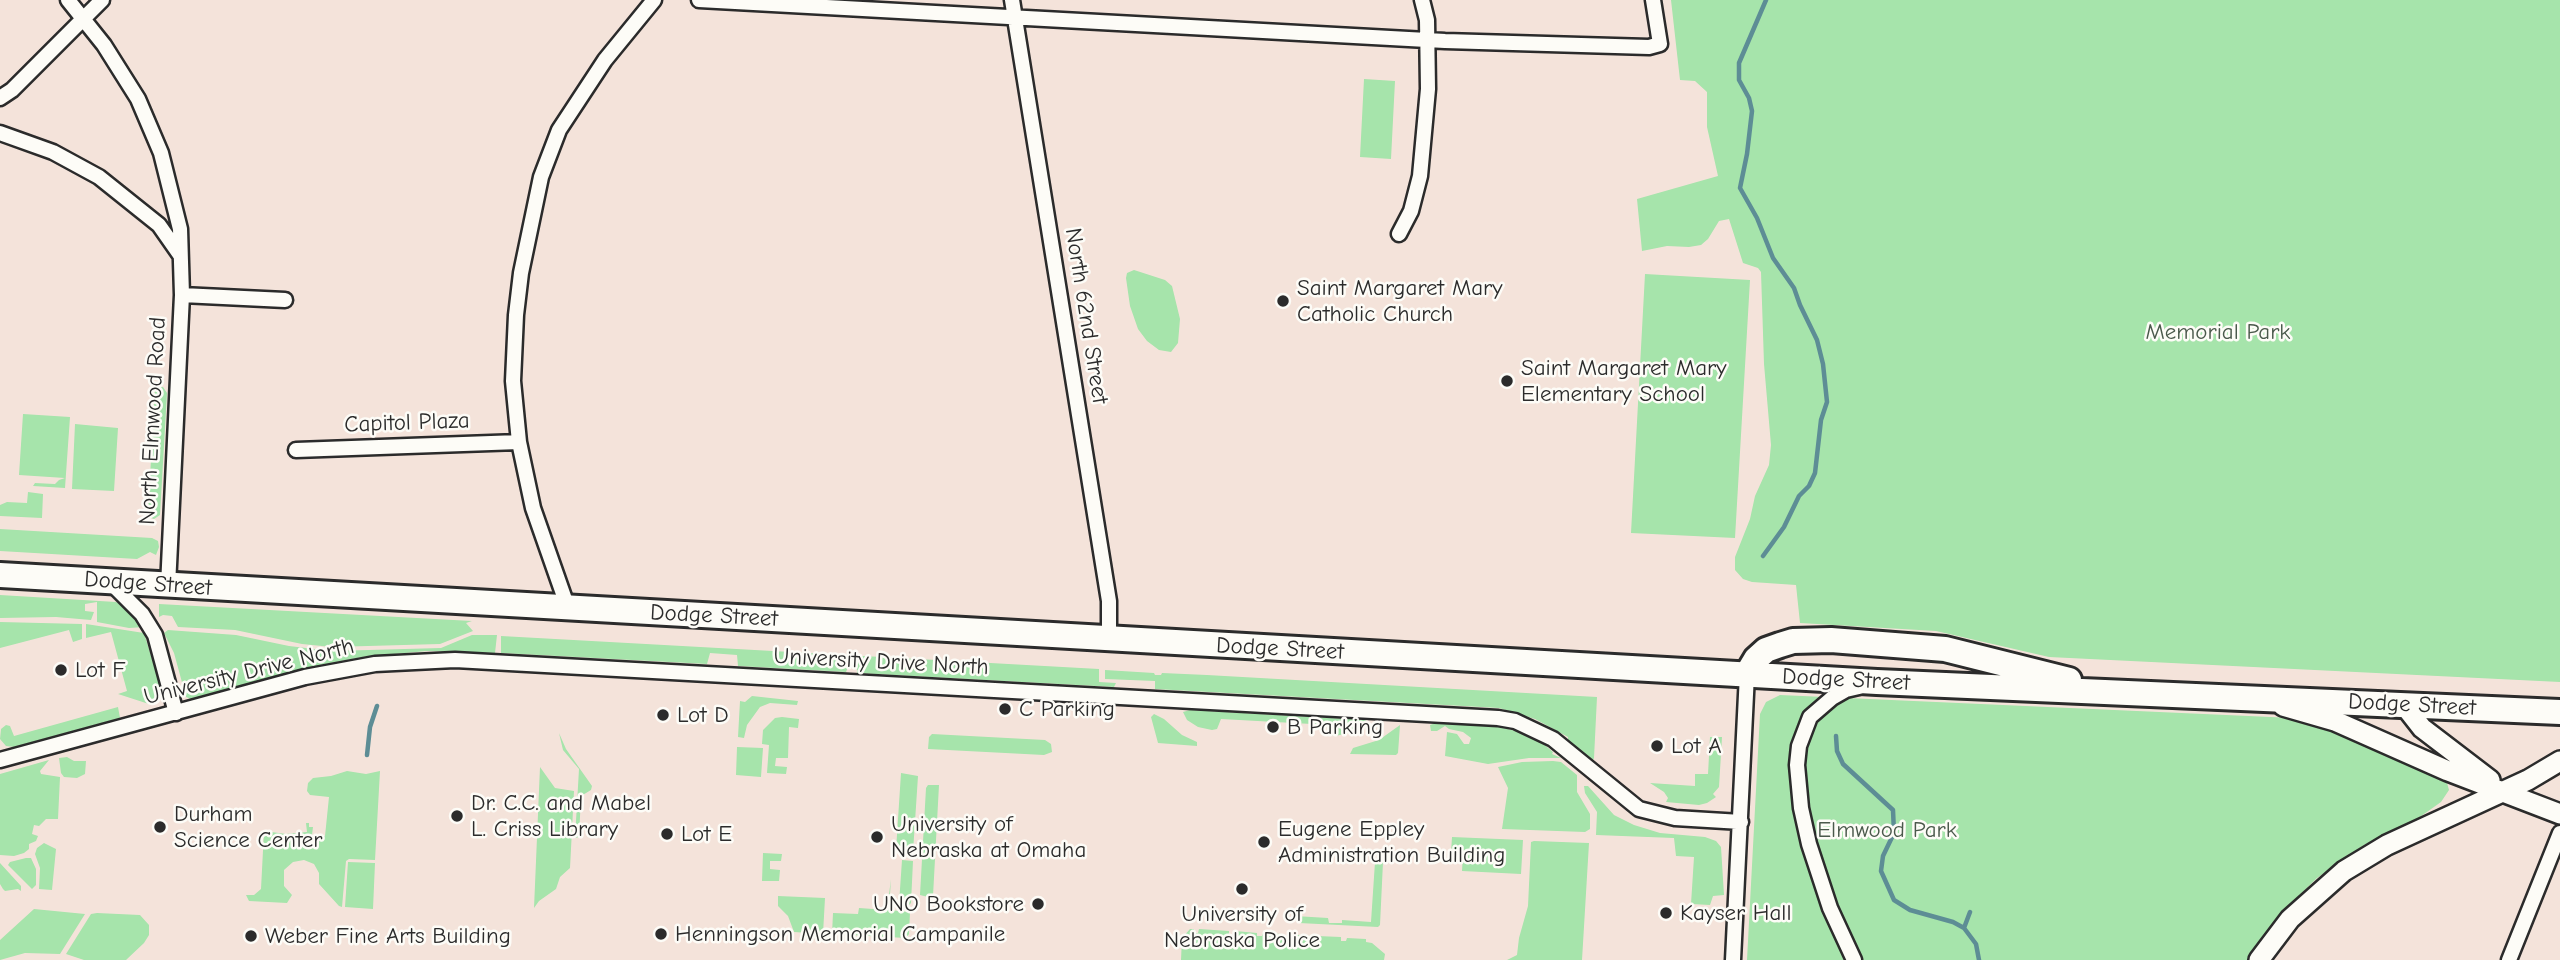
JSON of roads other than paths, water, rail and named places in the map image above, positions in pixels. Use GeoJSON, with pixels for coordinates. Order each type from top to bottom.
{"type":"FeatureCollection","features":[{"type":"Feature","properties":{"kind":"highway","name":"Dodge Street"},"geometry":{"type":"LineString","coordinates":[[0,575],[1877,682],[2560,712]]}},
{"type":"Feature","properties":{"kind":"highway"},"geometry":{"type":"LineString","coordinates":[[1747,674],[1756,659],[1766,650],[1793,641],[1831,640],[1945,649],[2110,692]]}},
{"type":"Feature","properties":{"kind":"main road"},"geometry":{"type":"LineString","coordinates":[[2255,698],[2335,720],[2448,771],[2560,814]]}},
{"type":"Feature","properties":{"kind":"main road"},"geometry":{"type":"LineString","coordinates":[[2404,705],[2422,729],[2505,791]]}},
{"type":"Feature","properties":{"kind":"main road"},"geometry":{"type":"LineString","coordinates":[[2259,960],[2290,919],[2344,871],[2387,845],[2505,791],[2560,761]]}},
{"type":"Feature","properties":{"kind":"street","name":"North Elmwood Road"},"geometry":{"type":"LineString","coordinates":[[68,0],[123,72],[150,124],[167,174],[180,229],[181,295],[168,586]]}},
{"type":"Feature","properties":{"kind":"street"},"geometry":{"type":"LineString","coordinates":[[0,98],[12,90],[102,0]]}},
{"type":"Feature","properties":{"kind":"street"},"geometry":{"type":"LineString","coordinates":[[568,608],[533,508],[519,442],[513,381],[516,315],[526,239],[541,177],[559,130],[584,89],[654,0]]}},
{"type":"Feature","properties":{"kind":"street"},"geometry":{"type":"LineString","coordinates":[[699,0],[1427,40],[1649,47],[1660,44],[1653,0]]}},
{"type":"Feature","properties":{"kind":"street","name":"North 62nd Street"},"geometry":{"type":"LineString","coordinates":[[1012,0],[1110,601],[1109,639]]}},
{"type":"Feature","properties":{"kind":"street"},"geometry":{"type":"LineString","coordinates":[[1399,234],[1411,211],[1420,176],[1427,89],[1427,20],[1422,0]]}},
{"type":"Feature","properties":{"kind":"street"},"geometry":{"type":"LineString","coordinates":[[0,133],[53,152],[99,177],[159,225],[172,240],[182,259]]}},
{"type":"Feature","properties":{"kind":"street"},"geometry":{"type":"LineString","coordinates":[[181,295],[285,300]]}},
{"type":"Feature","properties":{"kind":"street","name":"Capitol Plaza"},"geometry":{"type":"LineString","coordinates":[[296,450],[519,442]]}},
{"type":"Feature","properties":{"kind":"street"},"geometry":{"type":"LineString","coordinates":[[109,581],[142,614],[155,635],[176,713]]}},
{"type":"Feature","properties":{"kind":"street","name":"University Drive North"},"geometry":{"type":"LineString","coordinates":[[0,760],[334,671],[375,664],[445,660],[1498,718],[1525,725],[1553,739],[1639,809],[1675,818],[1741,822]]}},
{"type":"Feature","properties":{"kind":"street"},"geometry":{"type":"LineString","coordinates":[[1733,960],[1747,674]]}},
{"type":"Feature","properties":{"kind":"street"},"geometry":{"type":"LineString","coordinates":[[1854,960],[1830,908],[1812,856],[1801,808],[1797,765],[1799,746],[1811,716],[1846,690],[1877,682]]}},
{"type":"Feature","properties":{"kind":"street"},"geometry":{"type":"LineString","coordinates":[[2509,960],[2560,832]]}},
{"type":"Feature","properties":{"kind":"waterway"},"geometry":{"type":"LineString","coordinates":[[1763,556],[1784,527],[1799,496],[1809,486],[1815,473],[1821,420],[1827,402],[1823,364],[1817,340],[1794,288],[1773,258],[1757,218],[1740,188],[1752,111],[1749,98],[1739,80],[1739,63],[1766,0]]}},
{"type":"Feature","properties":{"kind":"waterway"},"geometry":{"type":"LineString","coordinates":[[367,755],[370,727],[377,706]]}},
{"type":"Feature","properties":{"kind":"waterway"},"geometry":{"type":"LineString","coordinates":[[1836,736],[1837,751],[1843,764],[1893,810],[1894,833],[1883,856],[1881,871],[1894,900],[1910,910],[1953,922],[1964,928],[1976,944],[1979,960]]}},
{"type":"Feature","properties":{"kind":"waterway"},"geometry":{"type":"LineString","coordinates":[[1964,928],[1970,912]]}},
{"type":"Feature","properties":{"kind":"place","name":"Saint Margaret Mary Catholic Church"},"geometry":{"type":"Point","coordinates":[1283,301]}},
{"type":"Feature","properties":{"kind":"place","name":"Saint Margaret Mary Elementary School"},"geometry":{"type":"Point","coordinates":[1507,381]}},
{"type":"Feature","properties":{"kind":"place","name":"Lot F"},"geometry":{"type":"Point","coordinates":[61,670]}},
{"type":"Feature","properties":{"kind":"place","name":"C Parking"},"geometry":{"type":"Point","coordinates":[1005,709]}},
{"type":"Feature","properties":{"kind":"place","name":"Lot D"},"geometry":{"type":"Point","coordinates":[663,715]}},
{"type":"Feature","properties":{"kind":"place","name":"B Parking"},"geometry":{"type":"Point","coordinates":[1273,727]}},
{"type":"Feature","properties":{"kind":"place","name":"Lot A"},"geometry":{"type":"Point","coordinates":[1657,746]}},
{"type":"Feature","properties":{"kind":"place","name":"Dr. C.C. and Mabel L. Criss Library"},"geometry":{"type":"Point","coordinates":[457,816]}},
{"type":"Feature","properties":{"kind":"place","name":"Durham Science Center"},"geometry":{"type":"Point","coordinates":[160,827]}},
{"type":"Feature","properties":{"kind":"place","name":"Lot E"},"geometry":{"type":"Point","coordinates":[667,834]}},
{"type":"Feature","properties":{"kind":"place","name":"University of Nebraska at Omaha"},"geometry":{"type":"Point","coordinates":[877,837]}},
{"type":"Feature","properties":{"kind":"place","name":"Eugene Eppley Administration Building"},"geometry":{"type":"Point","coordinates":[1264,842]}},
{"type":"Feature","properties":{"kind":"place","name":"University of Nebraska Police"},"geometry":{"type":"Point","coordinates":[1242,889]}},
{"type":"Feature","properties":{"kind":"place","name":"UNO Bookstore"},"geometry":{"type":"Point","coordinates":[1038,904]}},
{"type":"Feature","properties":{"kind":"place","name":"Kayser Hall"},"geometry":{"type":"Point","coordinates":[1666,913]}},
{"type":"Feature","properties":{"kind":"place","name":"Henningson Memorial Campanile"},"geometry":{"type":"Point","coordinates":[661,934]}},
{"type":"Feature","properties":{"kind":"place","name":"Weber Fine Arts Building"},"geometry":{"type":"Point","coordinates":[251,936]}},
{"type":"Feature","properties":{"kind":"park label","name":"Memorial Park"},"geometry":{"type":"Point","coordinates":[2218,332]}},
{"type":"Feature","properties":{"kind":"park label","name":"Elmwood Park"},"geometry":{"type":"Point","coordinates":[1887,830]}}]}
